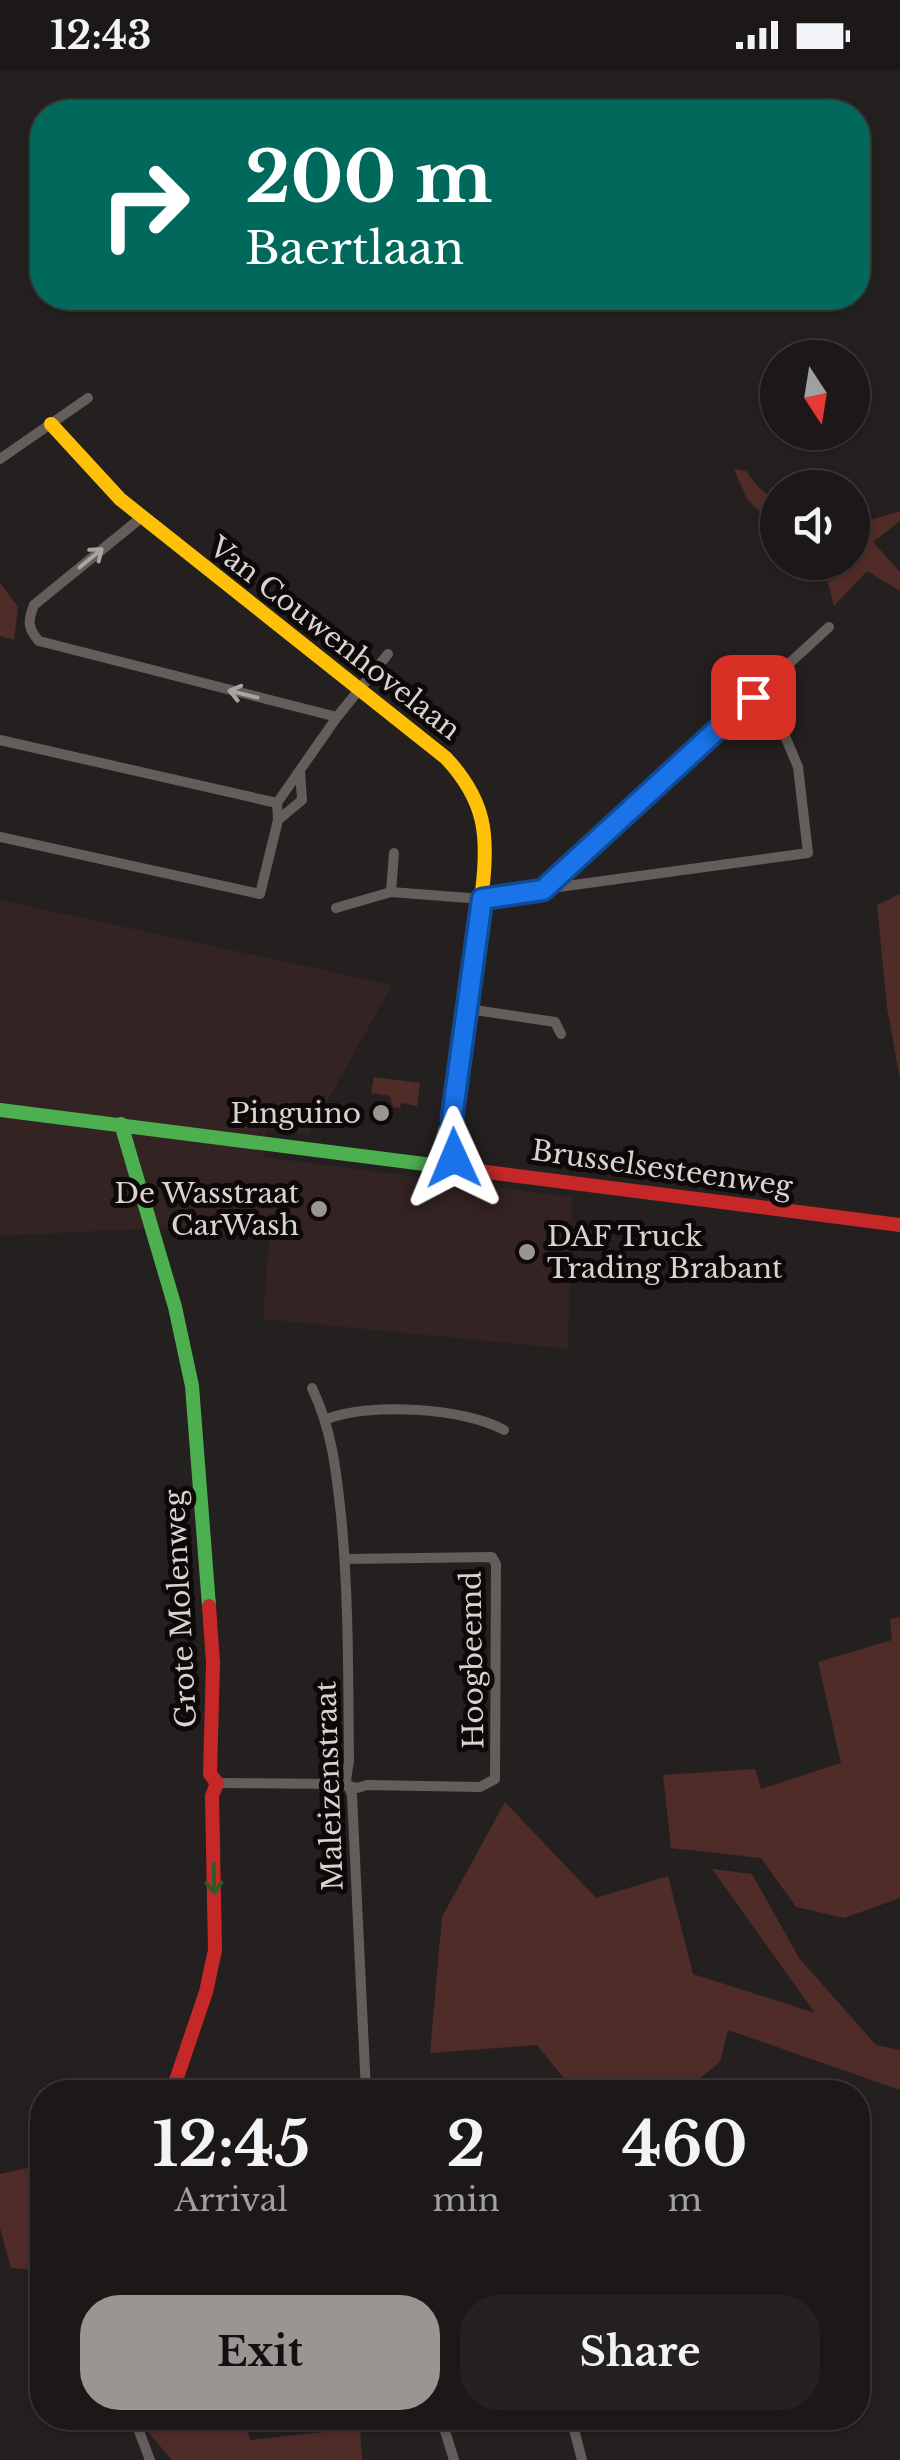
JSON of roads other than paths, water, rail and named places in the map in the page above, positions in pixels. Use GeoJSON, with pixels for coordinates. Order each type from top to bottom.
{"type":"FeatureCollection","features":[{"type":"Feature","properties":{"kind":"street"},"geometry":{"type":"LineString","coordinates":[[0,459],[88,398]]}},
{"type":"Feature","properties":{"kind":"street","name":"Van Couwenhovelaan"},"geometry":{"type":"LineString","coordinates":[[51,424],[98,478],[142,516],[433,745],[461,772],[476,797],[485,822],[487,852],[452,1118],[454,1165]]}},
{"type":"Feature","properties":{"kind":"street"},"geometry":{"type":"LineString","coordinates":[[142,516],[34,605],[29,628],[38,641],[337,718]]}},
{"type":"Feature","properties":{"kind":"street"},"geometry":{"type":"LineString","coordinates":[[543,890],[828,627]]}},
{"type":"Feature","properties":{"kind":"street"},"geometry":{"type":"LineString","coordinates":[[0,837],[260,894],[278,820],[278,804],[337,718],[388,654]]}},
{"type":"Feature","properties":{"kind":"street"},"geometry":{"type":"LineString","coordinates":[[336,908],[390,892],[482,899],[808,853],[798,767],[785,736],[753,697]]}},
{"type":"Feature","properties":{"kind":"street"},"geometry":{"type":"LineString","coordinates":[[0,740],[278,804]]}},
{"type":"Feature","properties":{"kind":"street"},"geometry":{"type":"LineString","coordinates":[[278,820],[302,800],[300,770]]}},
{"type":"Feature","properties":{"kind":"street"},"geometry":{"type":"LineString","coordinates":[[390,892],[394,853]]}},
{"type":"Feature","properties":{"kind":"street"},"geometry":{"type":"LineString","coordinates":[[468,1010],[555,1022],[561,1034]]}},
{"type":"Feature","properties":{"kind":"street","name":"Brusselsesteenweg"},"geometry":{"type":"LineString","coordinates":[[0,1110],[900,1225]]}},
{"type":"Feature","properties":{"kind":"street","name":"Van Couwenhovelaan"},"geometry":{"type":"LineString","coordinates":[[434,1163],[452,1118]]}},
{"type":"Feature","properties":{"kind":"street","name":"Grote Molenweg"},"geometry":{"type":"LineString","coordinates":[[121,1124],[175,1306],[192,1386],[214,1664],[210,1774],[217,1783],[212,1796],[215,1950],[206,1992],[176,2080]]}},
{"type":"Feature","properties":{"kind":"street","name":"Maleizenstraat"},"geometry":{"type":"LineString","coordinates":[[312,1388],[333,1443],[345,1559],[350,1762],[346,1784],[352,1796],[365,2080]]}},
{"type":"Feature","properties":{"kind":"street"},"geometry":{"type":"LineString","coordinates":[[327,1419],[347,1411],[412,1409],[490,1423],[504,1430]]}},
{"type":"Feature","properties":{"kind":"street","name":"Hoogbeemd"},"geometry":{"type":"LineString","coordinates":[[345,1559],[492,1556],[496,1564],[497,1769],[495,1779],[488,1785],[357,1788],[346,1784]]}},
{"type":"Feature","properties":{"kind":"street"},"geometry":{"type":"LineString","coordinates":[[217,1783],[346,1784]]}},
{"type":"Feature","properties":{"kind":"street"},"geometry":{"type":"LineString","coordinates":[[139,2430],[150,2460]]}},
{"type":"Feature","properties":{"kind":"street"},"geometry":{"type":"LineString","coordinates":[[445,2430],[454,2460]]}},
{"type":"Feature","properties":{"kind":"street"},"geometry":{"type":"LineString","coordinates":[[575,2430],[582,2460]]}},
{"type":"Feature","properties":{"kind":"place","name":"Pinguino"},"geometry":{"type":"Point","coordinates":[381,1113]}},
{"type":"Feature","properties":{"kind":"place","name":"De Wasstraat CarWash"},"geometry":{"type":"Point","coordinates":[319,1209]}},
{"type":"Feature","properties":{"kind":"place","name":"DAF Truck Trading Brabant"},"geometry":{"type":"Point","coordinates":[527,1252]}}]}
